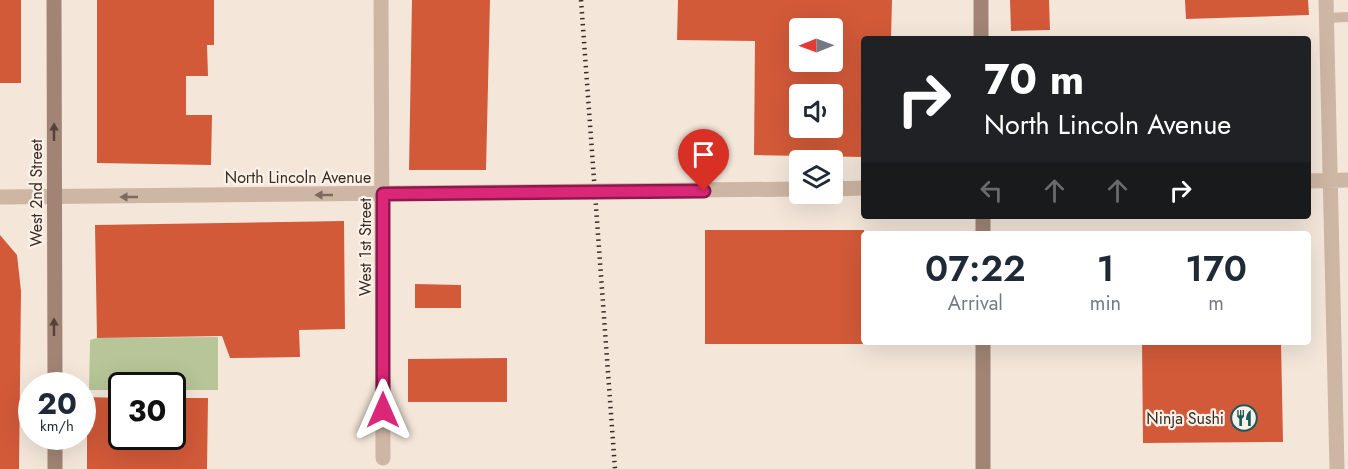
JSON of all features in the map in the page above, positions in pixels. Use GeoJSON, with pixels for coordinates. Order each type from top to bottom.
{"type":"FeatureCollection","features":[{"type":"Feature","properties":{"kind":"main road","name":"West 2nd Street"},"geometry":{"type":"LineString","coordinates":[[54,0],[54,372]]}},
{"type":"Feature","properties":{"kind":"main road"},"geometry":{"type":"LineString","coordinates":[[981,0],[981,36]]}},
{"type":"Feature","properties":{"kind":"main road"},"geometry":{"type":"LineString","coordinates":[[983,345],[983,469]]}},
{"type":"Feature","properties":{"kind":"main road"},"geometry":{"type":"LineString","coordinates":[[55,450],[55,469]]}},
{"type":"Feature","properties":{"kind":"street","name":"West 1st Street"},"geometry":{"type":"LineString","coordinates":[[381,0],[383,458]]}},
{"type":"Feature","properties":{"kind":"street"},"geometry":{"type":"LineString","coordinates":[[1326,0],[1337,469]]}},
{"type":"Feature","properties":{"kind":"street"},"geometry":{"type":"LineString","coordinates":[[1311,181],[1348,180]]}},
{"type":"Feature","properties":{"kind":"street"},"geometry":{"type":"LineString","coordinates":[[843,189],[861,188]]}},
{"type":"Feature","properties":{"kind":"street","name":"North Lincoln Avenue"},"geometry":{"type":"LineString","coordinates":[[0,197],[596,193],[789,189]]}},
{"type":"Feature","properties":{"kind":"lane"},"geometry":{"type":"LineString","coordinates":[[1326,18],[1348,17]]}},
{"type":"Feature","properties":{"kind":"green space"},"geometry":{"type":"Polygon","coordinates":[[[218,337],[218,390],[186,390],[186,372],[108,372],[108,390],[96,390],[96,372],[89,372],[90,340],[97,338],[218,337]]]}},
{"type":"Feature","properties":{"kind":"building"},"geometry":{"type":"Polygon","coordinates":[[[0,0],[21,0],[21,83],[0,83],[0,0]]]}},
{"type":"Feature","properties":{"kind":"building"},"geometry":{"type":"Polygon","coordinates":[[[97,0],[214,0],[214,45],[207,45],[208,76],[186,76],[186,115],[212,115],[211,165],[97,163],[97,0]]]}},
{"type":"Feature","properties":{"kind":"building"},"geometry":{"type":"Polygon","coordinates":[[[412,0],[490,0],[486,170],[409,170],[412,0]]]}},
{"type":"Feature","properties":{"kind":"building"},"geometry":{"type":"Polygon","coordinates":[[[678,0],[892,0],[891,36],[861,36],[861,157],[843,157],[843,150],[789,150],[789,156],[754,155],[755,41],[677,40],[678,0]]]}},
{"type":"Feature","properties":{"kind":"building"},"geometry":{"type":"Polygon","coordinates":[[[1010,0],[1049,0],[1050,30],[1011,31],[1010,0]]]}},
{"type":"Feature","properties":{"kind":"building"},"geometry":{"type":"Polygon","coordinates":[[[1185,0],[1308,0],[1309,15],[1186,19],[1185,0]]]}},
{"type":"Feature","properties":{"kind":"building"},"geometry":{"type":"Polygon","coordinates":[[[344,221],[345,329],[299,330],[300,357],[230,358],[222,336],[97,338],[95,225],[344,221]]]}},
{"type":"Feature","properties":{"kind":"building"},"geometry":{"type":"Polygon","coordinates":[[[705,230],[864,230],[861,231],[861,344],[705,344],[705,230]]]}},
{"type":"Feature","properties":{"kind":"building"},"geometry":{"type":"Polygon","coordinates":[[[0,235],[17,255],[21,291],[20,372],[18,372],[19,469],[0,469],[0,235]]]}},
{"type":"Feature","properties":{"kind":"building"},"geometry":{"type":"Polygon","coordinates":[[[415,284],[461,285],[461,308],[415,308],[415,284]]]}},
{"type":"Feature","properties":{"kind":"building"},"geometry":{"type":"Polygon","coordinates":[[[1142,345],[1281,345],[1283,442],[1143,443],[1142,345]]]}},
{"type":"Feature","properties":{"kind":"building"},"geometry":{"type":"Polygon","coordinates":[[[507,358],[507,402],[408,402],[408,359],[507,358]]]}},
{"type":"Feature","properties":{"kind":"building"},"geometry":{"type":"Polygon","coordinates":[[[96,397],[108,398],[108,450],[186,450],[186,398],[208,398],[207,469],[87,469],[87,450],[96,450],[96,397]]]}},
{"type":"Feature","properties":{"kind":"railway"},"geometry":{"type":"LineString","coordinates":[[581,0],[615,469]]}},
{"type":"Feature","properties":{"kind":"place","name":"Ninja Sushi"},"geometry":{"type":"Point","coordinates":[1244,418]}},
{"type":"Feature","properties":{"kind":"route"},"geometry":{"type":"LineString","coordinates":[[383,410],[383,194],[704,191]]}}]}
